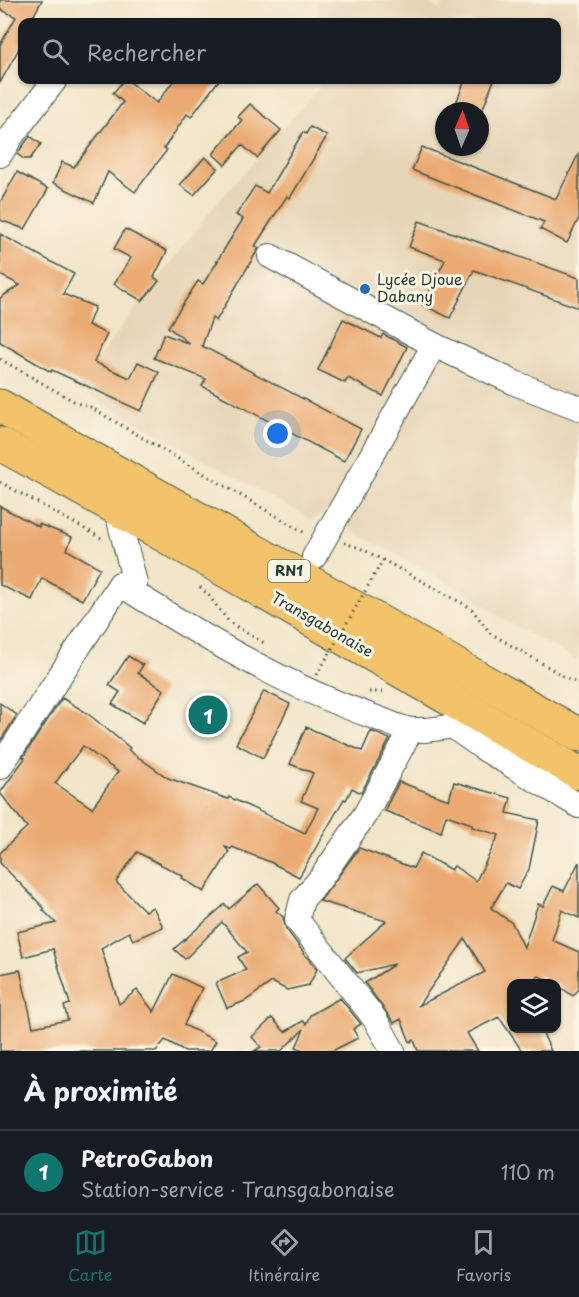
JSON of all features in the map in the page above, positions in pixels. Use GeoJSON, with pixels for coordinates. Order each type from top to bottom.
{"type":"FeatureCollection","features":[{"type":"Feature","properties":{"kind":"highway","name":"Transgabonaise"},"geometry":{"type":"LineString","coordinates":[[0,406],[579,735]]}},
{"type":"Feature","properties":{"kind":"highway","name":"Transgabonaise"},"geometry":{"type":"LineString","coordinates":[[0,444],[579,773]]}},
{"type":"Feature","properties":{"kind":"street"},"geometry":{"type":"LineString","coordinates":[[0,154],[52,84]]}},
{"type":"Feature","properties":{"kind":"street"},"geometry":{"type":"LineString","coordinates":[[270,256],[434,345],[514,383],[579,408]]}},
{"type":"Feature","properties":{"kind":"street"},"geometry":{"type":"LineString","coordinates":[[320,547],[434,345]]}},
{"type":"Feature","properties":{"kind":"street"},"geometry":{"type":"LineString","coordinates":[[116,508],[135,583],[120,584]]}},
{"type":"Feature","properties":{"kind":"street"},"geometry":{"type":"LineString","coordinates":[[120,584],[171,617],[290,682],[341,705],[411,730],[452,726],[484,718]]}},
{"type":"Feature","properties":{"kind":"street"},"geometry":{"type":"LineString","coordinates":[[0,767],[120,584]]}},
{"type":"Feature","properties":{"kind":"street"},"geometry":{"type":"LineString","coordinates":[[452,726],[483,748],[579,806]]}},
{"type":"Feature","properties":{"kind":"street"},"geometry":{"type":"LineString","coordinates":[[393,1051],[375,1019],[297,920],[302,900],[321,878],[366,813],[411,730]]}},
{"type":"Feature","properties":{"kind":"path"},"geometry":{"type":"LineString","coordinates":[[0,359],[77,403],[100,413],[304,533],[320,547],[360,548],[471,608],[490,633],[579,685]]}},
{"type":"Feature","properties":{"kind":"path"},"geometry":{"type":"LineString","coordinates":[[0,482],[100,538],[125,546]]}},
{"type":"Feature","properties":{"kind":"path"},"geometry":{"type":"LineString","coordinates":[[327,679],[317,675],[383,560]]}},
{"type":"Feature","properties":{"kind":"path"},"geometry":{"type":"LineString","coordinates":[[197,585],[209,596],[229,622],[268,645]]}},
{"type":"Feature","properties":{"kind":"path"},"geometry":{"type":"LineString","coordinates":[[367,692],[387,692]]}},
{"type":"Feature","properties":{"kind":"shaded area","name":"Lycée Djoue Dabany"},"geometry":{"type":"Polygon","coordinates":[[[318,0],[426,0],[440,10],[446,0],[579,0],[579,661],[509,623],[466,593],[324,514],[311,519],[78,390],[90,368],[212,209],[318,89],[318,84],[561,84],[561,18],[318,18],[318,0]]]}},
{"type":"Feature","properties":{"kind":"building"},"geometry":{"type":"Polygon","coordinates":[[[0,0],[42,0],[32,18],[18,18],[18,50],[0,83],[0,45],[16,17],[0,9],[0,0]]]}},
{"type":"Feature","properties":{"kind":"building"},"geometry":{"type":"Polygon","coordinates":[[[121,84],[132,84],[157,103],[171,84],[216,84],[191,117],[187,114],[164,148],[167,150],[135,192],[108,172],[94,203],[53,183],[62,162],[74,167],[123,102],[113,93],[121,84]]]}},
{"type":"Feature","properties":{"kind":"building"},"geometry":{"type":"Polygon","coordinates":[[[463,84],[492,84],[485,102],[456,102],[463,84]]]}},
{"type":"Feature","properties":{"kind":"building"},"geometry":{"type":"Polygon","coordinates":[[[250,104],[281,130],[257,158],[242,145],[225,165],[213,154],[242,120],[238,117],[250,104]]]}},
{"type":"Feature","properties":{"kind":"building"},"geometry":{"type":"Polygon","coordinates":[[[310,127],[327,136],[290,198],[287,196],[255,246],[259,248],[216,321],[212,318],[202,346],[361,429],[344,461],[202,386],[206,379],[154,358],[164,334],[190,344],[168,327],[198,281],[203,284],[218,261],[243,219],[236,215],[255,186],[267,193],[303,132],[306,134],[310,127]]]}},
{"type":"Feature","properties":{"kind":"building"},"geometry":{"type":"Polygon","coordinates":[[[30,136],[41,144],[30,159],[24,159],[17,154],[30,136]]]}},
{"type":"Feature","properties":{"kind":"building"},"geometry":{"type":"Polygon","coordinates":[[[422,147],[435,152],[435,156],[445,156],[556,199],[579,153],[579,218],[567,243],[540,229],[544,222],[412,170],[422,147]]]}},
{"type":"Feature","properties":{"kind":"building"},"geometry":{"type":"Polygon","coordinates":[[[205,157],[218,168],[194,195],[180,185],[205,157]]]}},
{"type":"Feature","properties":{"kind":"building"},"geometry":{"type":"Polygon","coordinates":[[[17,172],[48,189],[25,229],[0,220],[0,203],[17,172]]]}},
{"type":"Feature","properties":{"kind":"building"},"geometry":{"type":"Polygon","coordinates":[[[419,221],[579,278],[579,308],[474,270],[450,318],[423,305],[445,260],[409,247],[419,221]]]}},
{"type":"Feature","properties":{"kind":"building"},"geometry":{"type":"Polygon","coordinates":[[[125,229],[167,251],[154,277],[159,281],[142,301],[114,284],[131,258],[114,249],[125,229]]]}},
{"type":"Feature","properties":{"kind":"building"},"geometry":{"type":"Polygon","coordinates":[[[0,234],[74,274],[63,294],[95,307],[88,325],[107,334],[94,362],[130,378],[138,362],[159,372],[141,411],[52,370],[51,372],[0,342],[0,298],[20,285],[0,275],[0,234]]]}},
{"type":"Feature","properties":{"kind":"building"},"geometry":{"type":"Polygon","coordinates":[[[343,319],[381,338],[383,334],[407,347],[383,396],[348,378],[345,383],[318,370],[343,319]]]}},
{"type":"Feature","properties":{"kind":"building"},"geometry":{"type":"Polygon","coordinates":[[[0,506],[39,527],[39,524],[72,537],[67,550],[100,568],[82,600],[42,578],[32,600],[0,585],[0,506]]]}},
{"type":"Feature","properties":{"kind":"building"},"geometry":{"type":"Polygon","coordinates":[[[128,656],[143,665],[138,673],[164,690],[143,723],[112,704],[120,692],[109,685],[128,656]]]}},
{"type":"Feature","properties":{"kind":"building"},"geometry":{"type":"Polygon","coordinates":[[[264,691],[290,704],[263,758],[236,744],[264,691]]]}},
{"type":"Feature","properties":{"kind":"building"},"geometry":{"type":"Polygon","coordinates":[[[62,698],[87,713],[130,748],[128,750],[168,778],[228,799],[229,797],[305,833],[318,808],[301,801],[313,773],[290,764],[306,727],[362,751],[371,731],[390,739],[361,793],[352,788],[299,877],[270,862],[232,847],[231,849],[225,847],[229,852],[204,892],[182,878],[183,876],[137,852],[116,882],[145,911],[153,907],[163,927],[133,940],[129,932],[101,948],[119,1004],[137,990],[154,1012],[173,974],[202,988],[184,1025],[216,1041],[210,1051],[185,1051],[165,1040],[156,1051],[0,1051],[0,974],[20,970],[33,1027],[68,1020],[64,1006],[70,1004],[53,949],[23,957],[17,932],[56,923],[0,863],[0,853],[27,827],[0,793],[25,758],[23,757],[62,698]],[[83,746],[55,783],[92,808],[118,772],[83,746]]]}},
{"type":"Feature","properties":{"kind":"building"},"geometry":{"type":"Polygon","coordinates":[[[0,703],[17,715],[1,740],[0,740],[0,703]]]}},
{"type":"Feature","properties":{"kind":"building"},"geometry":{"type":"Polygon","coordinates":[[[399,782],[449,800],[454,782],[511,798],[507,813],[539,820],[529,869],[518,889],[506,883],[491,908],[512,923],[524,947],[538,904],[543,906],[553,886],[564,891],[579,862],[579,918],[562,910],[552,940],[579,952],[579,989],[573,996],[561,988],[561,979],[545,979],[539,976],[534,979],[507,979],[507,1029],[499,1017],[467,1033],[478,1051],[418,1051],[414,1040],[410,1042],[401,1019],[394,1023],[365,983],[395,964],[357,973],[345,958],[386,921],[320,901],[359,848],[413,868],[421,853],[451,870],[454,866],[476,881],[499,835],[472,827],[472,824],[446,815],[441,832],[385,811],[399,782]],[[465,939],[418,1006],[485,972],[465,939]]]}},
{"type":"Feature","properties":{"kind":"building"},"geometry":{"type":"Polygon","coordinates":[[[258,884],[279,908],[276,911],[283,917],[286,929],[303,954],[317,969],[309,985],[287,990],[272,982],[245,1001],[227,1008],[216,983],[246,970],[238,957],[247,952],[222,922],[185,959],[174,949],[225,904],[229,909],[258,884]]]}},
{"type":"Feature","properties":{"kind":"building"},"geometry":{"type":"Polygon","coordinates":[[[340,998],[361,1024],[353,1029],[358,1038],[332,1051],[305,1051],[296,1047],[304,1029],[281,1051],[254,1051],[261,1047],[252,1037],[272,1018],[285,1032],[303,1021],[306,1024],[310,1015],[340,998]]]}},
{"type":"Feature","properties":{"kind":"building"},"geometry":{"type":"Polygon","coordinates":[[[510,1033],[543,1033],[551,1051],[522,1051],[510,1033]]]}},
{"type":"Feature","properties":{"kind":"place","name":"Lycée Djoue Dabany"},"geometry":{"type":"Point","coordinates":[365,289]}},
{"type":"Feature","properties":{"kind":"place","name":"PetroGabon"},"geometry":{"type":"Point","coordinates":[208,715]}}]}
